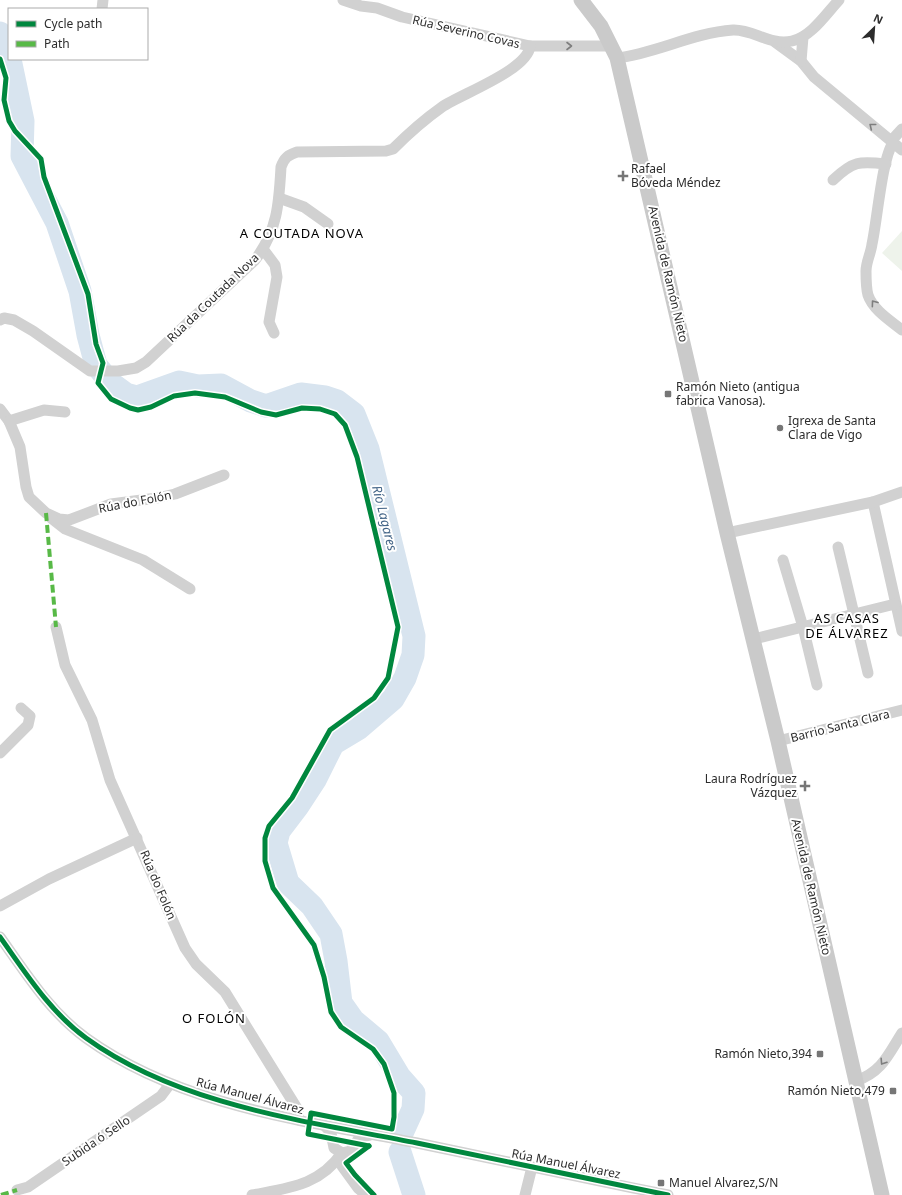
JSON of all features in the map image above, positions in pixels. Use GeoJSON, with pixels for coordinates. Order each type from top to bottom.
{"type":"FeatureCollection","features":[{"type":"Feature","properties":{"kind":"main road","name":"Avenida de Ramón Nieto"},"geometry":{"type":"LineString","coordinates":[[581,0],[601,26],[615,52],[727,533],[778,741],[882,1195]]}},
{"type":"Feature","properties":{"kind":"street","name":"Rúa Severino Covas"},"geometry":{"type":"LineString","coordinates":[[343,0],[384,5],[402,17],[530,46],[637,55],[710,32],[735,30],[774,42]]}},
{"type":"Feature","properties":{"kind":"street"},"geometry":{"type":"LineString","coordinates":[[774,42],[792,41],[803,37],[839,0]]}},
{"type":"Feature","properties":{"kind":"street"},"geometry":{"type":"LineString","coordinates":[[802,61],[803,37]]}},
{"type":"Feature","properties":{"kind":"street"},"geometry":{"type":"LineString","coordinates":[[774,42],[802,61],[814,77],[896,145]]}},
{"type":"Feature","properties":{"kind":"street","name":"Rúa da Coutada Nova"},"geometry":{"type":"LineString","coordinates":[[0,320],[4,318],[14,320],[33,331],[90,372],[118,371],[136,368],[146,362],[255,260],[263,250],[276,221],[282,161],[288,155],[297,152],[386,151],[393,149],[441,108],[458,97],[479,89],[516,67],[529,55],[530,46]]}},
{"type":"Feature","properties":{"kind":"street"},"geometry":{"type":"LineString","coordinates":[[902,129],[896,145],[890,148],[866,270],[868,295],[883,314],[902,330]]}},
{"type":"Feature","properties":{"kind":"street"},"geometry":{"type":"LineString","coordinates":[[833,180],[848,166],[860,162],[886,164]]}},
{"type":"Feature","properties":{"kind":"street"},"geometry":{"type":"LineString","coordinates":[[279,198],[304,207],[328,224]]}},
{"type":"Feature","properties":{"kind":"street"},"geometry":{"type":"LineString","coordinates":[[263,250],[275,265],[277,277],[269,322],[274,333]]}},
{"type":"Feature","properties":{"kind":"street"},"geometry":{"type":"LineString","coordinates":[[3,414],[44,410],[65,412]]}},
{"type":"Feature","properties":{"kind":"street","name":"Rúa do Folón"},"geometry":{"type":"LineString","coordinates":[[3,414],[20,447],[29,497],[46,513],[65,529],[143,560],[190,589]]}},
{"type":"Feature","properties":{"kind":"street","name":"Rúa do Folón"},"geometry":{"type":"LineString","coordinates":[[46,513],[59,519],[69,520],[111,504],[175,494],[224,475]]}},
{"type":"Feature","properties":{"kind":"street"},"geometry":{"type":"LineString","coordinates":[[727,533],[873,502],[902,492]]}},
{"type":"Feature","properties":{"kind":"street"},"geometry":{"type":"LineString","coordinates":[[873,502],[902,631]]}},
{"type":"Feature","properties":{"kind":"street"},"geometry":{"type":"LineString","coordinates":[[838,547],[868,673]]}},
{"type":"Feature","properties":{"kind":"street"},"geometry":{"type":"LineString","coordinates":[[783,560],[803,627],[817,686]]}},
{"type":"Feature","properties":{"kind":"street"},"geometry":{"type":"LineString","coordinates":[[754,639],[896,604]]}},
{"type":"Feature","properties":{"kind":"street","name":"Rúa do Folón"},"geometry":{"type":"LineString","coordinates":[[56,627],[65,665],[92,720],[110,780],[138,838],[185,948],[196,964],[225,992],[298,1110],[299,1120]]}},
{"type":"Feature","properties":{"kind":"street"},"geometry":{"type":"LineString","coordinates":[[0,753],[28,725],[30,716],[21,708]]}},
{"type":"Feature","properties":{"kind":"street","name":"Barrio Santa Clara"},"geometry":{"type":"LineString","coordinates":[[778,741],[902,710]]}},
{"type":"Feature","properties":{"kind":"street"},"geometry":{"type":"LineString","coordinates":[[0,906],[49,879],[138,838]]}},
{"type":"Feature","properties":{"kind":"street","name":"Rúa Manuel Álvarez"},"geometry":{"type":"LineString","coordinates":[[0,937],[54,1008],[85,1037],[120,1060],[170,1084],[214,1098],[299,1120],[668,1195]]}},
{"type":"Feature","properties":{"kind":"street"},"geometry":{"type":"LineString","coordinates":[[856,1081],[870,1077],[879,1069],[902,1033]]}},
{"type":"Feature","properties":{"kind":"street","name":"Subida ó Sello"},"geometry":{"type":"LineString","coordinates":[[17,1190],[28,1187],[161,1096],[170,1084]]}},
{"type":"Feature","properties":{"kind":"street"},"geometry":{"type":"LineString","coordinates":[[324,1125],[331,1133],[334,1148],[342,1153]]}},
{"type":"Feature","properties":{"kind":"street"},"geometry":{"type":"LineString","coordinates":[[333,1139],[337,1132],[345,1129],[352,1136],[355,1143]]}},
{"type":"Feature","properties":{"kind":"street"},"geometry":{"type":"LineString","coordinates":[[252,1195],[289,1189],[322,1174],[332,1166],[342,1153],[350,1151],[360,1137],[371,1134]]}},
{"type":"Feature","properties":{"kind":"street"},"geometry":{"type":"LineString","coordinates":[[342,1153],[342,1166],[358,1188],[366,1195]]}},
{"type":"Feature","properties":{"kind":"street"},"geometry":{"type":"LineString","coordinates":[[525,1195],[532,1168]]}},
{"type":"Feature","properties":{"kind":"shaded area"},"geometry":{"type":"Polygon","coordinates":[[[902,231],[902,271],[882,253],[902,231]]]}},
{"type":"Feature","properties":{"kind":"waterway","name":"Río Lagares"},"geometry":{"type":"LineString","coordinates":[[0,33],[8,53]]}},
{"type":"Feature","properties":{"kind":"waterway","name":"Río Lagares"},"geometry":{"type":"LineString","coordinates":[[10,60],[23,121],[22,156],[57,223],[80,291],[88,335],[96,365],[111,383],[126,394],[137,397],[179,382],[198,386],[221,385],[251,401],[266,406],[301,394],[325,397],[337,401],[354,414],[368,449],[414,636],[413,655],[405,678],[393,699],[358,729],[333,744],[315,780],[279,831],[276,843],[288,883],[312,906],[331,934],[341,1003],[353,1020],[378,1041],[399,1076],[414,1093],[413,1109],[403,1131]]}},
{"type":"Feature","properties":{"kind":"waterway","name":"Río Lagares"},"geometry":{"type":"LineString","coordinates":[[400,1152],[414,1195]]}},
{"type":"Feature","properties":{"kind":"marked path"},"geometry":{"type":"LineString","coordinates":[[46,513],[56,627]]}},
{"type":"Feature","properties":{"kind":"marked path"},"geometry":{"type":"LineString","coordinates":[[1,1195],[17,1190]]}},
{"type":"Feature","properties":{"kind":"cycle path"},"geometry":{"type":"LineString","coordinates":[[0,59],[6,78],[4,100],[9,121],[15,131],[41,159],[44,177],[88,294],[96,344],[103,363],[98,383],[111,399],[138,410],[151,407],[174,396],[195,393],[225,397],[261,412],[276,415],[302,408],[320,409],[335,414],[345,425],[357,457],[398,627],[388,678],[374,698],[330,730],[292,798],[269,826],[265,838],[265,861],[273,888],[314,945],[324,977],[331,1012],[341,1027],[373,1049],[384,1064],[394,1093],[394,1117],[392,1129],[311,1113],[308,1134],[369,1146]]}},
{"type":"Feature","properties":{"kind":"cycle path"},"geometry":{"type":"LineString","coordinates":[[0,937],[39,991],[73,1028],[123,1061],[162,1080],[245,1108],[288,1118],[668,1195]]}},
{"type":"Feature","properties":{"kind":"cycle path"},"geometry":{"type":"LineString","coordinates":[[369,1146],[346,1163],[374,1195]]}},
{"type":"Feature","properties":{"kind":"place","name":"Rafael Bóveda Méndez"},"geometry":{"type":"Point","coordinates":[623,176]}},
{"type":"Feature","properties":{"kind":"place","name":"Ramón Nieto (antigua fabrica Vanosa)."},"geometry":{"type":"Point","coordinates":[668,394]}},
{"type":"Feature","properties":{"kind":"place","name":"Igrexa de Santa Clara de Vigo"},"geometry":{"type":"Point","coordinates":[780,428]}},
{"type":"Feature","properties":{"kind":"place","name":"Laura Rodríguez Vázquez"},"geometry":{"type":"Point","coordinates":[805,786]}},
{"type":"Feature","properties":{"kind":"place","name":"Ramón Nieto,394"},"geometry":{"type":"Point","coordinates":[820,1054]}},
{"type":"Feature","properties":{"kind":"place","name":"Ramón Nieto,479"},"geometry":{"type":"Point","coordinates":[893,1091]}},
{"type":"Feature","properties":{"kind":"place","name":"Manuel Alvarez,S/N"},"geometry":{"type":"Point","coordinates":[661,1183]}},
{"type":"Feature","properties":{"kind":"district","name":"A COUTADA NOVA"},"geometry":{"type":"Point","coordinates":[302,233]}},
{"type":"Feature","properties":{"kind":"district","name":"AS CASAS DE ÁLVAREZ"},"geometry":{"type":"Point","coordinates":[847,626]}},
{"type":"Feature","properties":{"kind":"district","name":"O FOLÓN"},"geometry":{"type":"Point","coordinates":[214,1018]}}]}
